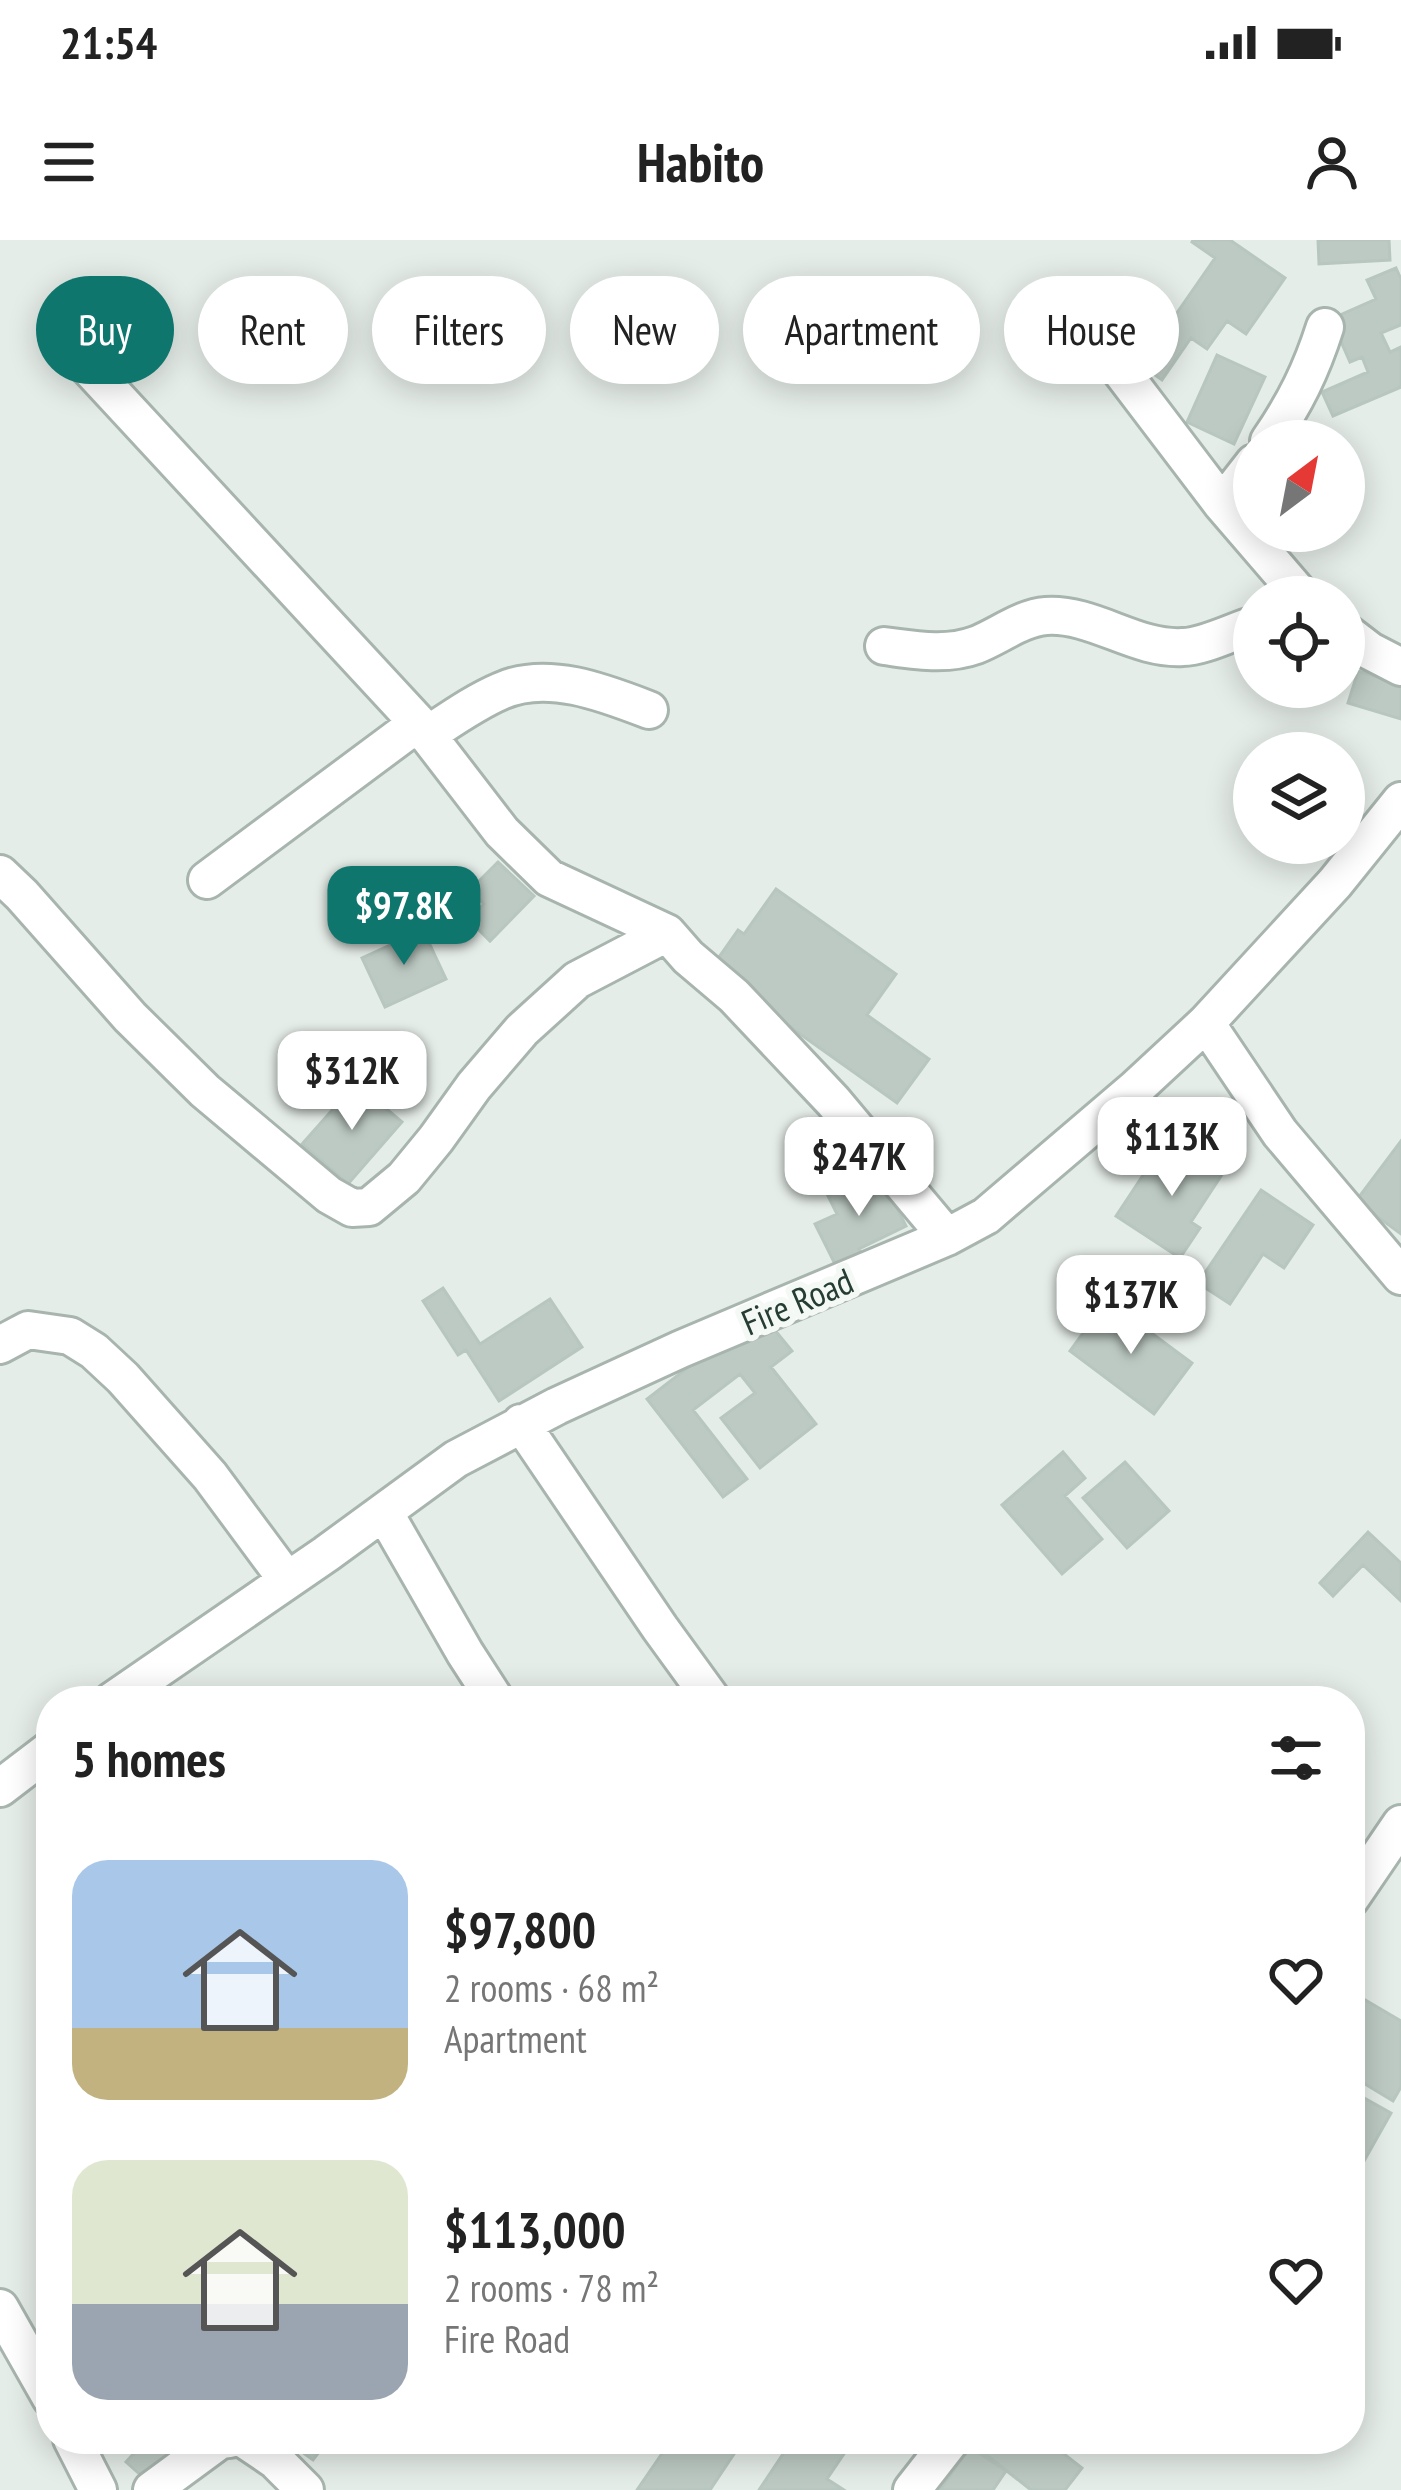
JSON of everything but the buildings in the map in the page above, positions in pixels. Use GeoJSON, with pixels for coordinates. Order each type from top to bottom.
{"type":"FeatureCollection","features":[{"type":"Feature","properties":{"kind":"street"},"geometry":{"type":"LineString","coordinates":[[1282,420],[1303,387],[1325,327]]}},
{"type":"Feature","properties":{"kind":"street"},"geometry":{"type":"LineString","coordinates":[[104,384],[422,729],[502,832],[549,878],[667,934],[833,1101],[947,1237]]}},
{"type":"Feature","properties":{"kind":"street"},"geometry":{"type":"LineString","coordinates":[[1131,384],[1284,576]]}},
{"type":"Feature","properties":{"kind":"street"},"geometry":{"type":"LineString","coordinates":[[1222,504],[1233,490]]}},
{"type":"Feature","properties":{"kind":"street"},"geometry":{"type":"LineString","coordinates":[[884,646],[942,653],[974,646],[1045,616],[1089,621],[1140,640],[1185,648],[1233,632]]}},
{"type":"Feature","properties":{"kind":"street"},"geometry":{"type":"LineString","coordinates":[[1365,647],[1401,668]]}},
{"type":"Feature","properties":{"kind":"street"},"geometry":{"type":"LineString","coordinates":[[207,880],[422,729],[504,689],[536,682],[571,686],[610,694],[649,710]]}},
{"type":"Feature","properties":{"kind":"street","name":"Fire Road"},"geometry":{"type":"LineString","coordinates":[[134,1686],[456,1459],[521,1423],[986,1216],[1206,1023],[1309,913],[1401,801]]}},
{"type":"Feature","properties":{"kind":"street"},"geometry":{"type":"LineString","coordinates":[[0,874],[130,1017],[206,1090],[329,1195],[352,1208],[369,1207],[404,1178],[473,1086],[522,1030],[577,980],[667,934]]}},
{"type":"Feature","properties":{"kind":"street"},"geometry":{"type":"LineString","coordinates":[[1206,1023],[1280,1133],[1401,1276]]}},
{"type":"Feature","properties":{"kind":"street"},"geometry":{"type":"LineString","coordinates":[[0,1345],[28,1330],[70,1336],[94,1351],[210,1475],[286,1580]]}},
{"type":"Feature","properties":{"kind":"street"},"geometry":{"type":"LineString","coordinates":[[521,1423],[702,1686]]}},
{"type":"Feature","properties":{"kind":"street"},"geometry":{"type":"LineString","coordinates":[[384,1512],[486,1686]]}},
{"type":"Feature","properties":{"kind":"street"},"geometry":{"type":"LineString","coordinates":[[0,1788],[36,1760]]}},
{"type":"Feature","properties":{"kind":"street"},"geometry":{"type":"LineString","coordinates":[[1365,1877],[1401,1824]]}},
{"type":"Feature","properties":{"kind":"street"},"geometry":{"type":"LineString","coordinates":[[0,2308],[36,2372]]}},
{"type":"Feature","properties":{"kind":"street"},"geometry":{"type":"LineString","coordinates":[[80,2454],[98,2490]]}},
{"type":"Feature","properties":{"kind":"street"},"geometry":{"type":"LineString","coordinates":[[152,2490],[201,2454]]}},
{"type":"Feature","properties":{"kind":"street"},"geometry":{"type":"LineString","coordinates":[[265,2454],[304,2490]]}},
{"type":"Feature","properties":{"kind":"street"},"geometry":{"type":"LineString","coordinates":[[912,2490],[940,2454]]}}]}
